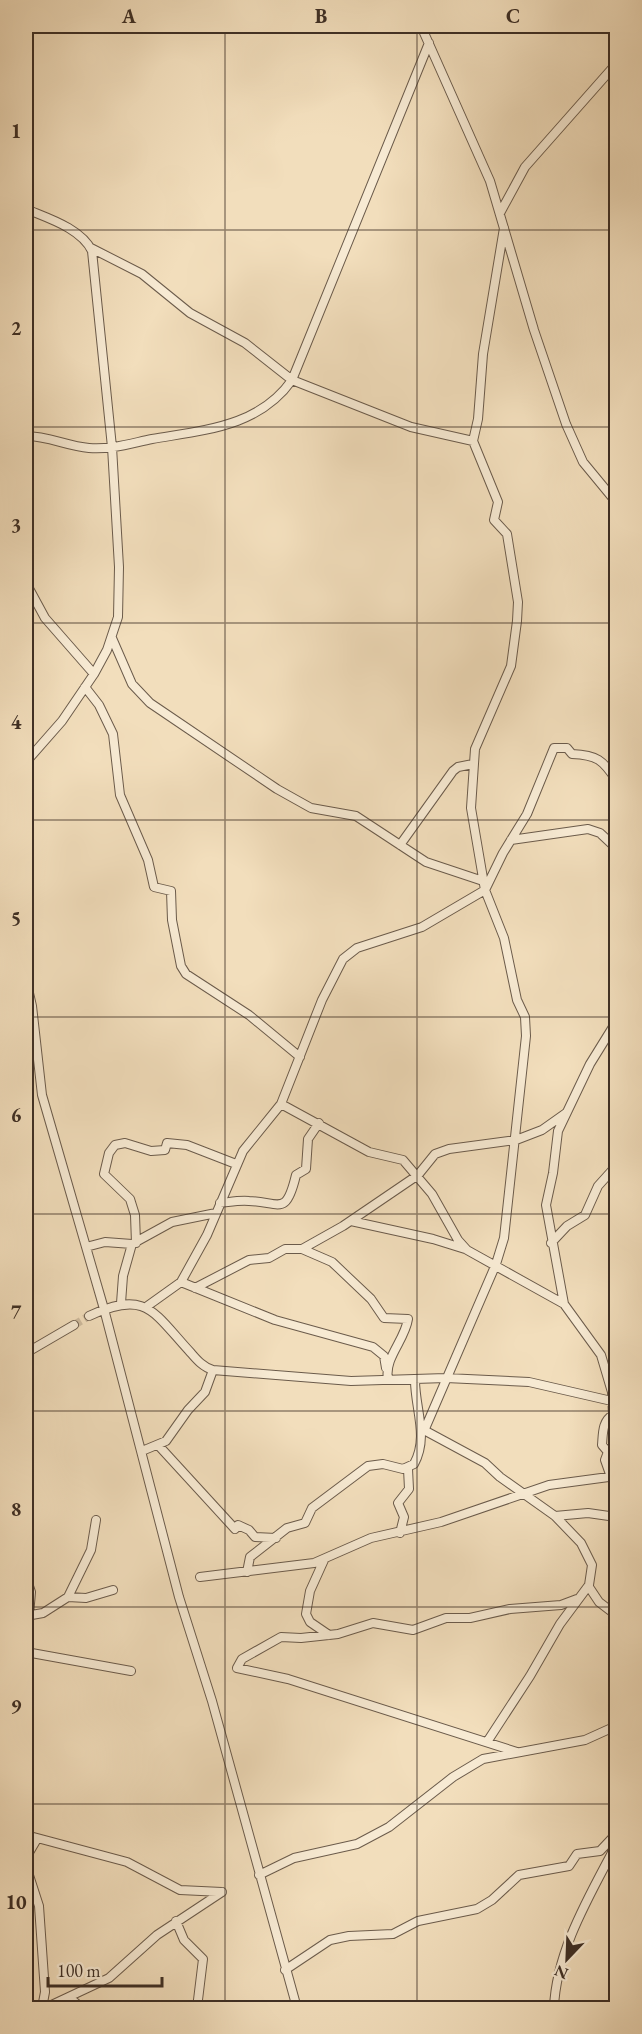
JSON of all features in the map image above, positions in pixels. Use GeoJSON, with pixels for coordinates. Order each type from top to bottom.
{"type":"FeatureCollection","features":[{"type":"Feature","properties":{"kind":"street"},"geometry":{"type":"LineString","coordinates":[[421,26],[490,181],[534,330],[566,424],[583,462],[616,502]]}},
{"type":"Feature","properties":{"kind":"street"},"geometry":{"type":"LineString","coordinates":[[26,436],[44,436],[88,448],[112,447],[223,428],[267,406],[282,394],[292,380],[429,43]]}},
{"type":"Feature","properties":{"kind":"street"},"geometry":{"type":"LineString","coordinates":[[500,213],[525,167],[616,64]]}},
{"type":"Feature","properties":{"kind":"street"},"geometry":{"type":"LineString","coordinates":[[26,209],[75,232],[91,248],[142,274],[190,313],[245,343],[292,380],[411,428],[473,441]]}},
{"type":"Feature","properties":{"kind":"street"},"geometry":{"type":"LineString","coordinates":[[400,1533],[404,1517],[398,1503],[409,1489],[408,1469],[419,1455],[422,1430],[496,1264],[507,1216],[526,1026],[517,1000],[504,938],[484,885],[471,808],[473,764],[483,729],[511,666],[518,602],[507,534],[494,520],[498,502],[473,441],[478,419],[483,354],[504,228]]}},
{"type":"Feature","properties":{"kind":"street"},"geometry":{"type":"LineString","coordinates":[[26,762],[62,721],[94,674],[112,638],[118,617],[120,596],[112,447],[91,248]]}},
{"type":"Feature","properties":{"kind":"street"},"geometry":{"type":"LineString","coordinates":[[26,583],[45,618],[94,674]]}},
{"type":"Feature","properties":{"kind":"street"},"geometry":{"type":"LineString","coordinates":[[112,638],[132,684],[150,703],[293,798],[317,810],[356,816],[442,869],[484,885]]}},
{"type":"Feature","properties":{"kind":"street"},"geometry":{"type":"LineString","coordinates":[[85,687],[99,705],[112,734],[120,795],[148,860],[154,887],[171,891],[172,920],[181,966],[191,979],[249,1015],[300,1057]]}},
{"type":"Feature","properties":{"kind":"street"},"geometry":{"type":"LineString","coordinates":[[146,1307],[181,1282],[216,1213],[243,1151],[281,1104],[333,975],[350,952],[422,927],[484,885],[527,814],[554,748],[567,748],[572,754],[593,757],[605,762],[616,780]]}},
{"type":"Feature","properties":{"kind":"street"},"geometry":{"type":"LineString","coordinates":[[400,845],[453,771],[473,764]]}},
{"type":"Feature","properties":{"kind":"street"},"geometry":{"type":"LineString","coordinates":[[511,840],[588,829],[600,833],[616,848]]}},
{"type":"Feature","properties":{"kind":"street"},"geometry":{"type":"LineString","coordinates":[[26,980],[32,1006],[42,1095],[104,1309],[179,1597],[212,1701],[297,2008]]}},
{"type":"Feature","properties":{"kind":"street"},"geometry":{"type":"LineString","coordinates":[[564,1304],[551,1243],[546,1204],[554,1173],[558,1131],[599,1048],[616,1022]]}},
{"type":"Feature","properties":{"kind":"street"},"geometry":{"type":"LineString","coordinates":[[281,1104],[369,1152],[403,1160],[418,1175],[467,1250]]}},
{"type":"Feature","properties":{"kind":"street"},"geometry":{"type":"LineString","coordinates":[[302,1249],[351,1221],[418,1175],[435,1154],[449,1149],[516,1140],[542,1130],[566,1112]]}},
{"type":"Feature","properties":{"kind":"street"},"geometry":{"type":"LineString","coordinates":[[220,1203],[248,1201],[275,1207],[283,1204],[290,1195],[296,1175],[306,1169],[308,1139],[319,1123]]}},
{"type":"Feature","properties":{"kind":"street"},"geometry":{"type":"LineString","coordinates":[[121,1303],[123,1276],[134,1244],[135,1215],[129,1198],[104,1174],[109,1153],[115,1145],[125,1143],[151,1151],[165,1150],[167,1143],[182,1143],[236,1164]]}},
{"type":"Feature","properties":{"kind":"street"},"geometry":{"type":"LineString","coordinates":[[551,1243],[567,1226],[585,1215],[598,1186],[616,1166]]}},
{"type":"Feature","properties":{"kind":"street"},"geometry":{"type":"LineString","coordinates":[[86,1247],[105,1242],[134,1244],[172,1222],[216,1213]]}},
{"type":"Feature","properties":{"kind":"street"},"geometry":{"type":"LineString","coordinates":[[200,1577],[324,1560],[359,1543],[472,1512],[549,1485],[614,1477],[605,1460],[608,1452],[602,1445],[603,1428],[608,1418],[613,1416],[614,1396],[601,1355],[564,1304],[496,1264],[467,1250],[434,1239],[351,1221]]}},
{"type":"Feature","properties":{"kind":"street"},"geometry":{"type":"LineString","coordinates":[[195,1287],[249,1260],[269,1258],[285,1249],[302,1249],[332,1262],[371,1299],[384,1318],[408,1319],[404,1334],[386,1370]]}},
{"type":"Feature","properties":{"kind":"street"},"geometry":{"type":"LineString","coordinates":[[181,1282],[275,1320],[373,1347],[384,1356],[388,1379]]}},
{"type":"Feature","properties":{"kind":"street"},"geometry":{"type":"LineString","coordinates":[[89,1316],[121,1303],[146,1307],[199,1362],[213,1370],[351,1381],[446,1378],[529,1382],[614,1396]]}},
{"type":"Feature","properties":{"kind":"street"},"geometry":{"type":"LineString","coordinates":[[26,1353],[74,1325]]}},
{"type":"Feature","properties":{"kind":"street"},"geometry":{"type":"LineString","coordinates":[[608,1376],[616,1359]]}},
{"type":"Feature","properties":{"kind":"street"},"geometry":{"type":"LineString","coordinates":[[142,1451],[159,1446],[166,1441],[188,1410],[205,1392],[213,1370]]}},
{"type":"Feature","properties":{"kind":"street"},"geometry":{"type":"LineString","coordinates":[[415,1380],[415,1400],[422,1430]]}},
{"type":"Feature","properties":{"kind":"street"},"geometry":{"type":"LineString","coordinates":[[422,1430],[469,1453],[555,1516],[582,1543],[591,1560],[589,1585],[577,1599],[486,1742]]}},
{"type":"Feature","properties":{"kind":"street"},"geometry":{"type":"LineString","coordinates":[[159,1446],[235,1529],[238,1525],[249,1530],[255,1537],[276,1538]]}},
{"type":"Feature","properties":{"kind":"street"},"geometry":{"type":"LineString","coordinates":[[247,1572],[250,1557],[288,1528],[305,1523],[312,1508],[368,1466],[383,1464],[408,1469]]}},
{"type":"Feature","properties":{"kind":"street"},"geometry":{"type":"LineString","coordinates":[[555,1516],[588,1513],[616,1517]]}},
{"type":"Feature","properties":{"kind":"street"},"geometry":{"type":"LineString","coordinates":[[26,1577],[31,1592],[27,1615],[43,1613],[68,1597],[91,1550],[96,1520]]}},
{"type":"Feature","properties":{"kind":"street"},"geometry":{"type":"LineString","coordinates":[[324,1560],[310,1591],[306,1614],[310,1622],[328,1635]]}},
{"type":"Feature","properties":{"kind":"street"},"geometry":{"type":"LineString","coordinates":[[589,1587],[599,1602],[616,1616]]}},
{"type":"Feature","properties":{"kind":"street"},"geometry":{"type":"LineString","coordinates":[[68,1597],[86,1598],[113,1590]]}},
{"type":"Feature","properties":{"kind":"street"},"geometry":{"type":"LineString","coordinates":[[517,1752],[288,1679],[237,1668],[242,1659],[276,1638],[328,1635],[373,1623],[413,1630],[446,1618],[470,1618],[510,1609],[561,1605],[577,1599]]}},
{"type":"Feature","properties":{"kind":"street"},"geometry":{"type":"LineString","coordinates":[[26,1652],[131,1671]]}},
{"type":"Feature","properties":{"kind":"street"},"geometry":{"type":"LineString","coordinates":[[259,1875],[294,1858],[357,1844],[389,1827],[463,1771],[483,1759],[585,1740],[616,1726]]}},
{"type":"Feature","properties":{"kind":"street"},"geometry":{"type":"LineString","coordinates":[[285,1970],[321,1944],[338,1938],[393,1934],[418,1921],[477,1909],[492,1900],[519,1875],[569,1866],[577,1854],[600,1851],[616,1834]]}},
{"type":"Feature","properties":{"kind":"street"},"geometry":{"type":"LineString","coordinates":[[26,1835],[127,1862],[180,1890],[222,1892],[176,1921],[137,1951],[115,1973],[70,1998],[43,2008],[45,1992],[39,1906],[26,1866],[27,1856],[37,1839]]}},
{"type":"Feature","properties":{"kind":"street"},"geometry":{"type":"LineString","coordinates":[[554,2008],[557,1984],[580,1914],[616,1845]]}},
{"type":"Feature","properties":{"kind":"street"},"geometry":{"type":"LineString","coordinates":[[176,1921],[184,1941],[203,1959],[197,2008]]}},
{"type":"Feature","properties":{"kind":"street"},"geometry":{"type":"LineString","coordinates":[[70,1998],[82,2008]]}},
{"type":"Feature","properties":{"kind":"tunnel"},"geometry":{"type":"LineString","coordinates":[[74,1325],[89,1316]]}}]}
